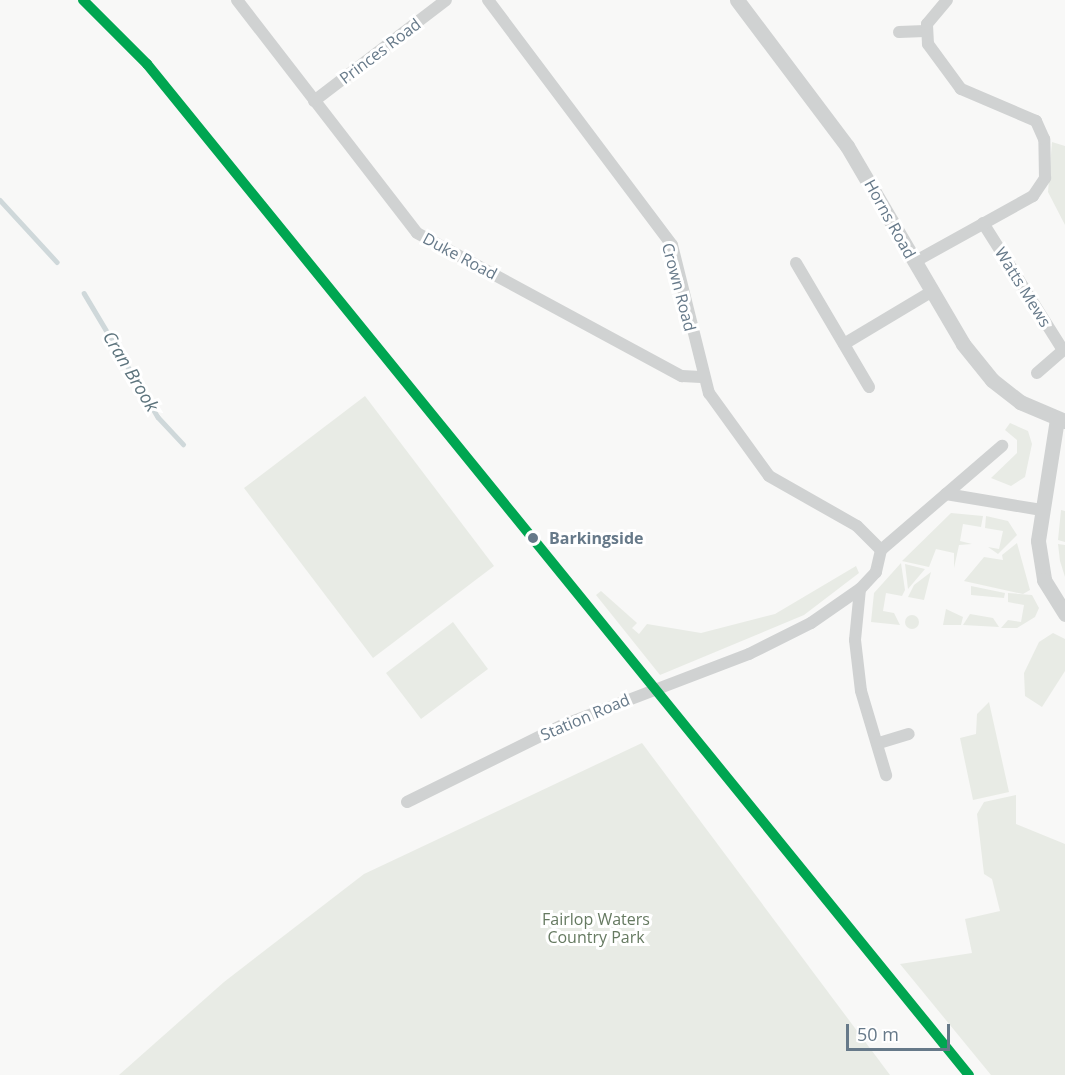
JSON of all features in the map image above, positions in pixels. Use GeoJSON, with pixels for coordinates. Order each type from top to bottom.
{"type":"FeatureCollection","features":[{"type":"Feature","properties":{"kind":"street","name":"Duke Road"},"geometry":{"type":"LineString","coordinates":[[237,0],[417,233],[682,375],[701,377]]}},
{"type":"Feature","properties":{"kind":"street","name":"Princes Road"},"geometry":{"type":"LineString","coordinates":[[314,101],[446,0]]}},
{"type":"Feature","properties":{"kind":"street","name":"Crown Road"},"geometry":{"type":"LineString","coordinates":[[488,0],[672,245],[701,377],[769,476],[857,526],[881,550]]}},
{"type":"Feature","properties":{"kind":"street","name":"Horns Road"},"geometry":{"type":"LineString","coordinates":[[738,0],[847,146],[931,292],[992,380],[1020,402],[1061,420]]}},
{"type":"Feature","properties":{"kind":"street"},"geometry":{"type":"LineString","coordinates":[[914,262],[1039,190],[1045,178],[1043,133],[1028,116],[961,89],[928,44],[925,32],[947,0]]}},
{"type":"Feature","properties":{"kind":"street"},"geometry":{"type":"LineString","coordinates":[[899,32],[925,32]]}},
{"type":"Feature","properties":{"kind":"street","name":"Watts Mews"},"geometry":{"type":"LineString","coordinates":[[983,224],[1064,349]]}},
{"type":"Feature","properties":{"kind":"street"},"geometry":{"type":"LineString","coordinates":[[796,263],[869,387]]}},
{"type":"Feature","properties":{"kind":"street"},"geometry":{"type":"LineString","coordinates":[[844,344],[931,292]]}},
{"type":"Feature","properties":{"kind":"street"},"geometry":{"type":"LineString","coordinates":[[1037,373],[1064,349]]}},
{"type":"Feature","properties":{"kind":"street"},"geometry":{"type":"LineString","coordinates":[[1061,420],[1042,510],[1040,564],[1065,614]]}},
{"type":"Feature","properties":{"kind":"street"},"geometry":{"type":"LineString","coordinates":[[881,550],[1002,446]]}},
{"type":"Feature","properties":{"kind":"street"},"geometry":{"type":"LineString","coordinates":[[946,494],[1042,510]]}},
{"type":"Feature","properties":{"kind":"street","name":"Station Road"},"geometry":{"type":"LineString","coordinates":[[407,802],[626,700],[749,654],[811,623],[860,589],[876,572],[881,550]]}},
{"type":"Feature","properties":{"kind":"street"},"geometry":{"type":"LineString","coordinates":[[860,589],[857,663],[868,724],[879,743],[886,774]]}},
{"type":"Feature","properties":{"kind":"street"},"geometry":{"type":"LineString","coordinates":[[879,743],[909,734]]}},
{"type":"Feature","properties":{"kind":"green space"},"geometry":{"type":"Polygon","coordinates":[[[1052,142],[1065,146],[1065,225],[1048,192],[1052,142]]]}},
{"type":"Feature","properties":{"kind":"green space"},"geometry":{"type":"Polygon","coordinates":[[[365,396],[494,566],[373,658],[244,488],[365,396]]]}},
{"type":"Feature","properties":{"kind":"green space"},"geometry":{"type":"Polygon","coordinates":[[[1010,423],[1028,431],[1032,444],[1025,477],[1011,486],[991,478],[1017,453],[1017,440],[1005,430],[1010,423]]]}},
{"type":"Feature","properties":{"kind":"green space"},"geometry":{"type":"Polygon","coordinates":[[[1061,510],[1065,511],[1065,542],[1058,540],[1061,510]]]}},
{"type":"Feature","properties":{"kind":"green space"},"geometry":{"type":"Polygon","coordinates":[[[951,513],[983,516],[981,527],[963,524],[960,541],[972,544],[959,545],[954,568],[954,553],[936,549],[929,567],[902,561],[951,513]]]}},
{"type":"Feature","properties":{"kind":"green space"},"geometry":{"type":"Polygon","coordinates":[[[986,516],[1008,521],[1017,535],[998,554],[988,547],[999,549],[1003,531],[985,528],[986,516]]]}},
{"type":"Feature","properties":{"kind":"green space"},"geometry":{"type":"Polygon","coordinates":[[[1017,543],[1030,590],[1023,594],[964,581],[984,557],[1003,560],[1002,555],[1017,543]]]}},
{"type":"Feature","properties":{"kind":"green space"},"geometry":{"type":"Polygon","coordinates":[[[1058,544],[1065,545],[1065,577],[1060,561],[1058,544]]]}},
{"type":"Feature","properties":{"kind":"green space"},"geometry":{"type":"Polygon","coordinates":[[[901,563],[905,590],[902,596],[886,593],[883,611],[894,613],[900,625],[871,622],[874,593],[901,563]]]}},
{"type":"Feature","properties":{"kind":"green space"},"geometry":{"type":"Polygon","coordinates":[[[905,564],[925,569],[908,589],[905,564]]]}},
{"type":"Feature","properties":{"kind":"green space"},"geometry":{"type":"Polygon","coordinates":[[[856,566],[859,573],[804,615],[660,675],[596,595],[601,591],[637,623],[632,628],[639,634],[647,624],[701,633],[775,614],[856,566]]]}},
{"type":"Feature","properties":{"kind":"green space"},"geometry":{"type":"Polygon","coordinates":[[[931,572],[924,600],[908,597],[914,585],[931,572]]]}},
{"type":"Feature","properties":{"kind":"green space"},"geometry":{"type":"Polygon","coordinates":[[[971,586],[1005,593],[1004,598],[971,595],[971,586]]]}},
{"type":"Feature","properties":{"kind":"green space"},"geometry":{"type":"Polygon","coordinates":[[[1008,593],[1032,595],[1039,608],[1035,617],[1017,628],[1001,628],[1008,620],[1021,622],[1024,605],[1008,602],[1008,593]]]}},
{"type":"Feature","properties":{"kind":"green space"},"geometry":{"type":"Polygon","coordinates":[[[946,609],[963,617],[961,625],[943,625],[946,609]]]}},
{"type":"Feature","properties":{"kind":"green space"},"geometry":{"type":"Polygon","coordinates":[[[970,614],[993,618],[999,627],[963,625],[970,614]]]}},
{"type":"Feature","properties":{"kind":"green space"},"geometry":{"type":"Polygon","coordinates":[[[912,615],[917,617],[919,622],[917,627],[912,629],[907,627],[905,622],[907,617],[912,615]]]}},
{"type":"Feature","properties":{"kind":"green space"},"geometry":{"type":"Polygon","coordinates":[[[453,622],[488,669],[421,719],[386,673],[453,622]]]}},
{"type":"Feature","properties":{"kind":"green space"},"geometry":{"type":"Polygon","coordinates":[[[1053,633],[1065,639],[1065,671],[1042,707],[1025,696],[1024,673],[1039,642],[1053,633]]]}},
{"type":"Feature","properties":{"kind":"green space"},"geometry":{"type":"Polygon","coordinates":[[[989,702],[1009,792],[973,800],[960,738],[976,734],[977,714],[989,702]]]}},
{"type":"Feature","properties":{"kind":"green space","name":"Fairlop Waters Country Park"},"geometry":{"type":"Polygon","coordinates":[[[642,743],[890,1075],[119,1075],[224,982],[364,874],[642,743]]]}},
{"type":"Feature","properties":{"kind":"green space"},"geometry":{"type":"Polygon","coordinates":[[[1016,795],[1016,824],[1065,844],[1065,1075],[991,1075],[900,964],[972,953],[965,919],[1000,911],[992,879],[984,874],[977,814],[984,802],[1016,795]]]}},
{"type":"Feature","properties":{"kind":"waterway","name":"Cran Brook"},"geometry":{"type":"LineString","coordinates":[[0,200],[57,262]]}},
{"type":"Feature","properties":{"kind":"waterway","name":"Cran Brook"},"geometry":{"type":"LineString","coordinates":[[84,293],[158,417],[183,444]]}},
{"type":"Feature","properties":{"kind":"transit line"},"geometry":{"type":"LineString","coordinates":[[83,0],[147,64],[969,1075]]}},
{"type":"Feature","properties":{"kind":"place","name":"Barkingside"},"geometry":{"type":"Point","coordinates":[533,538]}}]}
